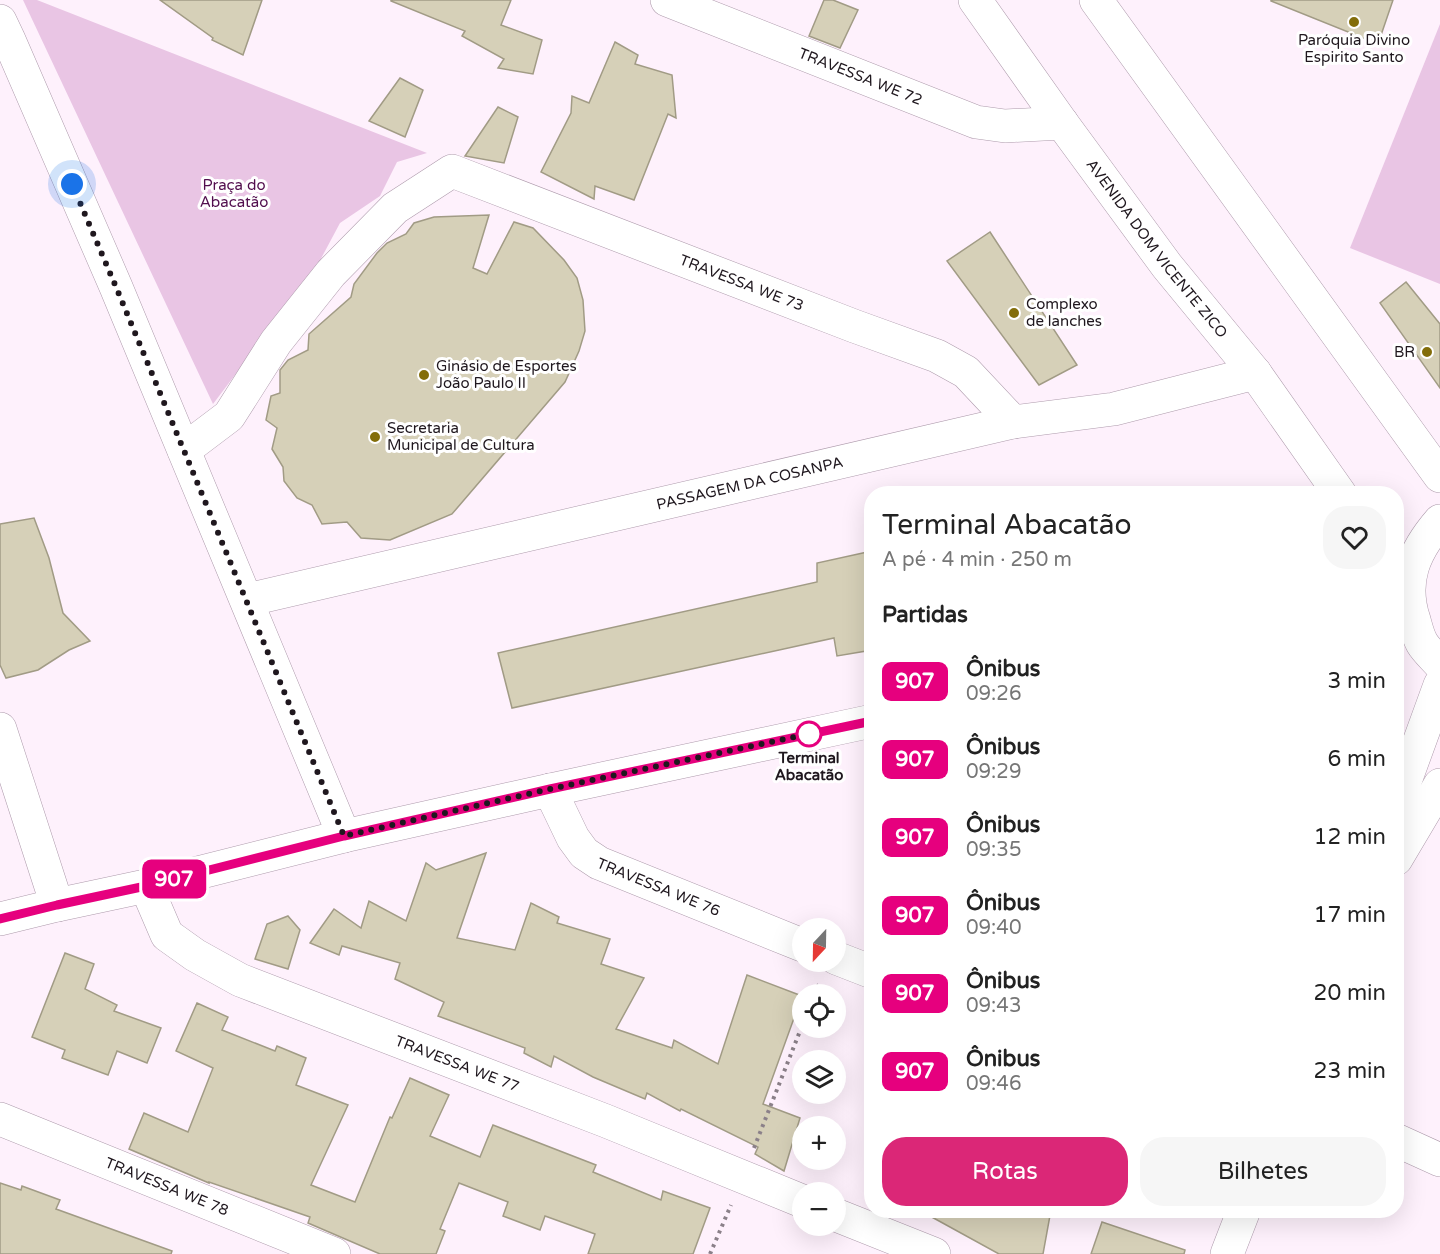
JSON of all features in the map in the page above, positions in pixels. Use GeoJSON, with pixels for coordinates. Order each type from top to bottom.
{"type":"FeatureCollection","features":[{"type":"Feature","properties":{"kind":"street","name":"TRAVESSA WE 72"},"geometry":{"type":"LineString","coordinates":[[667,0],[976,122],[1005,126],[1062,123]]}},
{"type":"Feature","properties":{"kind":"street","name":"AVENIDA DOM VICENTE ZICO"},"geometry":{"type":"LineString","coordinates":[[975,0],[1167,266],[1255,373],[1334,486]]}},
{"type":"Feature","properties":{"kind":"street"},"geometry":{"type":"LineString","coordinates":[[1096,0],[1440,476]]}},
{"type":"Feature","properties":{"kind":"street"},"geometry":{"type":"LineString","coordinates":[[0,21],[116,287],[344,836]]}},
{"type":"Feature","properties":{"kind":"street","name":"TRAVESSA WE 73"},"geometry":{"type":"LineString","coordinates":[[184,450],[229,416],[276,342],[331,273],[395,208],[452,171],[937,356],[966,372],[1013,422]]}},
{"type":"Feature","properties":{"kind":"street","name":"PASSAGEM DA COSANPA"},"geometry":{"type":"LineString","coordinates":[[247,600],[1013,422],[1114,409],[1255,373]]}},
{"type":"Feature","properties":{"kind":"street"},"geometry":{"type":"LineString","coordinates":[[1404,588],[1414,559],[1426,538],[1440,521]]}},
{"type":"Feature","properties":{"kind":"street"},"geometry":{"type":"LineString","coordinates":[[1404,594],[1421,642],[1440,664]]}},
{"type":"Feature","properties":{"kind":"street"},"geometry":{"type":"LineString","coordinates":[[1404,784],[1440,685]]}},
{"type":"Feature","properties":{"kind":"street"},"geometry":{"type":"LineString","coordinates":[[0,919],[550,789],[864,723]]}},
{"type":"Feature","properties":{"kind":"street"},"geometry":{"type":"LineString","coordinates":[[0,729],[13,809],[57,905]]}},
{"type":"Feature","properties":{"kind":"street"},"geometry":{"type":"LineString","coordinates":[[1404,846],[1440,785]]}},
{"type":"Feature","properties":{"kind":"street","name":"TRAVESSA WE 76"},"geometry":{"type":"LineString","coordinates":[[550,789],[573,838],[584,853],[591,858],[792,941]]}},
{"type":"Feature","properties":{"kind":"street","name":"TRAVESSA WE 77"},"geometry":{"type":"LineString","coordinates":[[146,886],[167,935],[195,955],[240,980],[606,1121],[792,1198]]}},
{"type":"Feature","properties":{"kind":"street"},"geometry":{"type":"LineString","coordinates":[[846,962],[864,969]]}},
{"type":"Feature","properties":{"kind":"street","name":"TRAVESSA WE 78"},"geometry":{"type":"LineString","coordinates":[[0,1119],[334,1254]]}},
{"type":"Feature","properties":{"kind":"street"},"geometry":{"type":"LineString","coordinates":[[1404,1144],[1440,1160]]}},
{"type":"Feature","properties":{"kind":"street"},"geometry":{"type":"LineString","coordinates":[[1227,1254],[1242,1218]]}},
{"type":"Feature","properties":{"kind":"street"},"geometry":{"type":"LineString","coordinates":[[846,1219],[934,1254]]}},
{"type":"Feature","properties":{"kind":"path"},"geometry":{"type":"LineString","coordinates":[[710,1254],[743,1178],[797,1038]]}},
{"type":"Feature","properties":{"kind":"green space","name":"Praça do Abacatão"},"geometry":{"type":"Polygon","coordinates":[[[23,0],[37,0],[427,153],[397,162],[380,196],[340,223],[316,268],[213,404],[23,0]]]}},
{"type":"Feature","properties":{"kind":"green space"},"geometry":{"type":"Polygon","coordinates":[[[1440,24],[1440,284],[1350,248],[1440,24]]]}},
{"type":"Feature","properties":{"kind":"building"},"geometry":{"type":"Polygon","coordinates":[[[160,0],[262,0],[243,55],[212,40],[213,38],[160,0]]]}},
{"type":"Feature","properties":{"kind":"building"},"geometry":{"type":"Polygon","coordinates":[[[391,0],[511,0],[501,25],[542,40],[533,74],[498,68],[504,59],[462,36],[465,31],[391,0]]]}},
{"type":"Feature","properties":{"kind":"building"},"geometry":{"type":"Polygon","coordinates":[[[824,0],[833,0],[858,10],[840,48],[809,36],[824,0]]]}},
{"type":"Feature","properties":{"kind":"building","name":"Paróquia Divino Espirito Santo"},"geometry":{"type":"Polygon","coordinates":[[[1271,0],[1393,0],[1378,44],[1271,0]]]}},
{"type":"Feature","properties":{"kind":"building"},"geometry":{"type":"Polygon","coordinates":[[[615,42],[638,55],[635,64],[672,75],[676,118],[668,114],[634,200],[595,186],[594,199],[541,172],[571,113],[572,96],[589,103],[615,42]]]}},
{"type":"Feature","properties":{"kind":"building"},"geometry":{"type":"Polygon","coordinates":[[[400,78],[423,90],[405,137],[369,121],[400,78]]]}},
{"type":"Feature","properties":{"kind":"building"},"geometry":{"type":"Polygon","coordinates":[[[498,107],[518,117],[504,163],[465,156],[498,107]]]}},
{"type":"Feature","properties":{"kind":"building","name":"Ginásio de Esportes João Paulo II"},"geometry":{"type":"Polygon","coordinates":[[[489,215],[473,268],[487,274],[514,222],[533,228],[564,260],[577,278],[583,300],[585,331],[565,382],[452,514],[390,540],[361,538],[347,522],[322,524],[312,505],[297,498],[284,481],[283,467],[272,449],[277,428],[266,420],[271,396],[280,393],[280,370],[288,360],[308,350],[309,334],[351,297],[354,284],[387,243],[406,234],[414,223],[434,217],[489,215]]]}},
{"type":"Feature","properties":{"kind":"building","name":"Complexo de lanches"},"geometry":{"type":"Polygon","coordinates":[[[990,232],[1077,365],[1039,385],[947,261],[990,232]]]}},
{"type":"Feature","properties":{"kind":"building","name":"BR"},"geometry":{"type":"Polygon","coordinates":[[[1406,282],[1440,324],[1440,388],[1380,303],[1406,282]]]}},
{"type":"Feature","properties":{"kind":"building"},"geometry":{"type":"Polygon","coordinates":[[[34,518],[49,558],[63,613],[90,641],[69,650],[38,670],[6,678],[0,665],[0,524],[34,518]]]}},
{"type":"Feature","properties":{"kind":"building"},"geometry":{"type":"Polygon","coordinates":[[[864,553],[864,651],[837,656],[834,638],[512,708],[498,653],[817,582],[817,563],[864,553]]]}},
{"type":"Feature","properties":{"kind":"building"},"geometry":{"type":"Polygon","coordinates":[[[486,853],[457,938],[515,950],[531,903],[559,917],[557,923],[610,939],[601,964],[644,978],[616,1029],[672,1048],[674,1040],[718,1064],[747,975],[792,992],[792,1024],[763,1104],[795,1116],[792,1116],[792,1144],[784,1171],[755,1154],[758,1147],[647,1093],[645,1099],[593,1077],[554,1056],[551,1067],[524,1053],[525,1048],[438,1016],[444,1002],[395,979],[400,963],[342,946],[339,955],[310,943],[334,909],[361,928],[369,901],[406,921],[426,863],[436,870],[486,853]]]}},
{"type":"Feature","properties":{"kind":"building"},"geometry":{"type":"Polygon","coordinates":[[[288,916],[300,930],[288,969],[255,959],[267,924],[288,916]]]}},
{"type":"Feature","properties":{"kind":"building"},"geometry":{"type":"Polygon","coordinates":[[[65,953],[94,964],[85,989],[117,1005],[114,1011],[161,1028],[147,1063],[117,1051],[108,1075],[62,1058],[65,1050],[32,1037],[65,953]]]}},
{"type":"Feature","properties":{"kind":"building"},"geometry":{"type":"Polygon","coordinates":[[[197,1003],[228,1017],[222,1030],[275,1051],[277,1046],[306,1058],[296,1085],[348,1105],[311,1185],[355,1202],[390,1117],[392,1118],[410,1078],[449,1095],[430,1136],[480,1157],[493,1125],[596,1165],[593,1172],[661,1200],[663,1191],[710,1208],[693,1254],[588,1254],[595,1234],[545,1216],[540,1230],[503,1216],[508,1202],[459,1183],[440,1229],[445,1231],[436,1254],[380,1254],[308,1223],[310,1217],[209,1183],[129,1149],[144,1113],[188,1132],[213,1068],[176,1051],[197,1003]]]}},
{"type":"Feature","properties":{"kind":"building"},"geometry":{"type":"Polygon","coordinates":[[[0,1183],[21,1190],[22,1186],[60,1200],[56,1209],[172,1251],[171,1254],[0,1254],[0,1183]]]}},
{"type":"Feature","properties":{"kind":"building"},"geometry":{"type":"Polygon","coordinates":[[[934,1218],[1050,1218],[1043,1254],[999,1254],[934,1218]]]}},
{"type":"Feature","properties":{"kind":"building"},"geometry":{"type":"Polygon","coordinates":[[[1102,1222],[1185,1250],[1184,1254],[1091,1254],[1102,1222]]]}},
{"type":"Feature","properties":{"kind":"bus line","name":"907"},"geometry":{"type":"LineString","coordinates":[[0,919],[550,789],[864,723]]}},
{"type":"Feature","properties":{"kind":"place","name":"Paróquia Divino Espirito Santo"},"geometry":{"type":"Point","coordinates":[1354,22]}},
{"type":"Feature","properties":{"kind":"place","name":"Complexo de lanches"},"geometry":{"type":"Point","coordinates":[1014,313]}},
{"type":"Feature","properties":{"kind":"place","name":"BR"},"geometry":{"type":"Point","coordinates":[1427,352]}},
{"type":"Feature","properties":{"kind":"place","name":"Ginásio de Esportes João Paulo II"},"geometry":{"type":"Point","coordinates":[424,375]}},
{"type":"Feature","properties":{"kind":"place","name":"Secretaria Municipal de Cultura"},"geometry":{"type":"Point","coordinates":[375,437]}},
{"type":"Feature","properties":{"kind":"place","name":"Terminal Abacatão"},"geometry":{"type":"Point","coordinates":[809,734]}},
{"type":"Feature","properties":{"kind":"route"},"geometry":{"type":"LineString","coordinates":[[72,184],[344,836],[809,734]]}}]}
